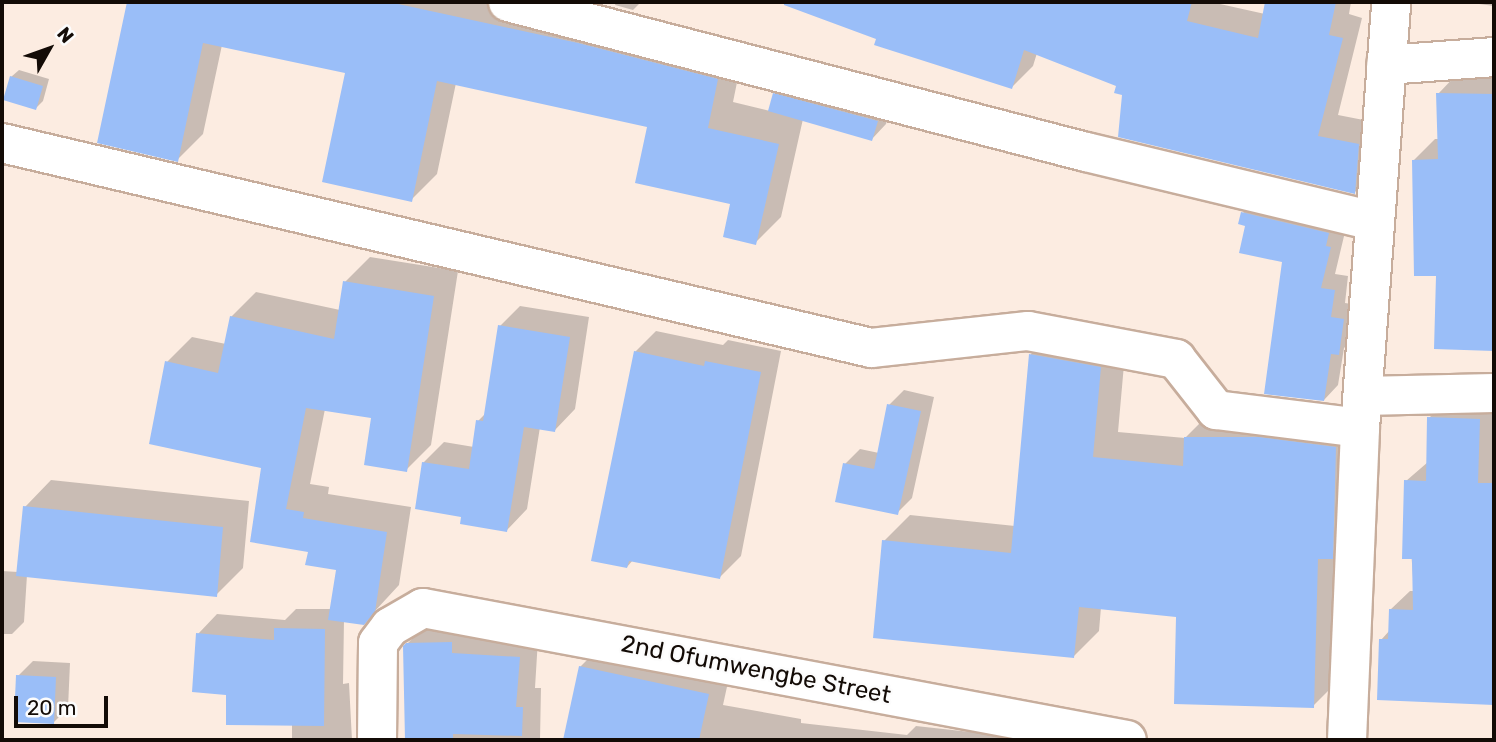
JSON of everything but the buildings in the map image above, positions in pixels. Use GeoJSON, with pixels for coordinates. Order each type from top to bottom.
{"type":"FeatureCollection","features":[{"type":"Feature","properties":{"kind":"street"},"geometry":{"type":"LineString","coordinates":[[1347,740],[1361,412],[1391,2]]}},
{"type":"Feature","properties":{"kind":"street"},"geometry":{"type":"LineString","coordinates":[[524,4],[1086,152],[1373,221]]}},
{"type":"Feature","properties":{"kind":"street"},"geometry":{"type":"LineString","coordinates":[[1386,65],[1494,57]]}},
{"type":"Feature","properties":{"kind":"street"},"geometry":{"type":"LineString","coordinates":[[2,143],[871,348],[1028,331],[1175,359],[1216,410],[1361,412],[1494,393]]}},
{"type":"Feature","properties":{"kind":"street","name":"2nd Ofumwengbe Street"},"geometry":{"type":"LineString","coordinates":[[377,740],[377,643],[390,627],[423,608],[1127,740]]}}]}
